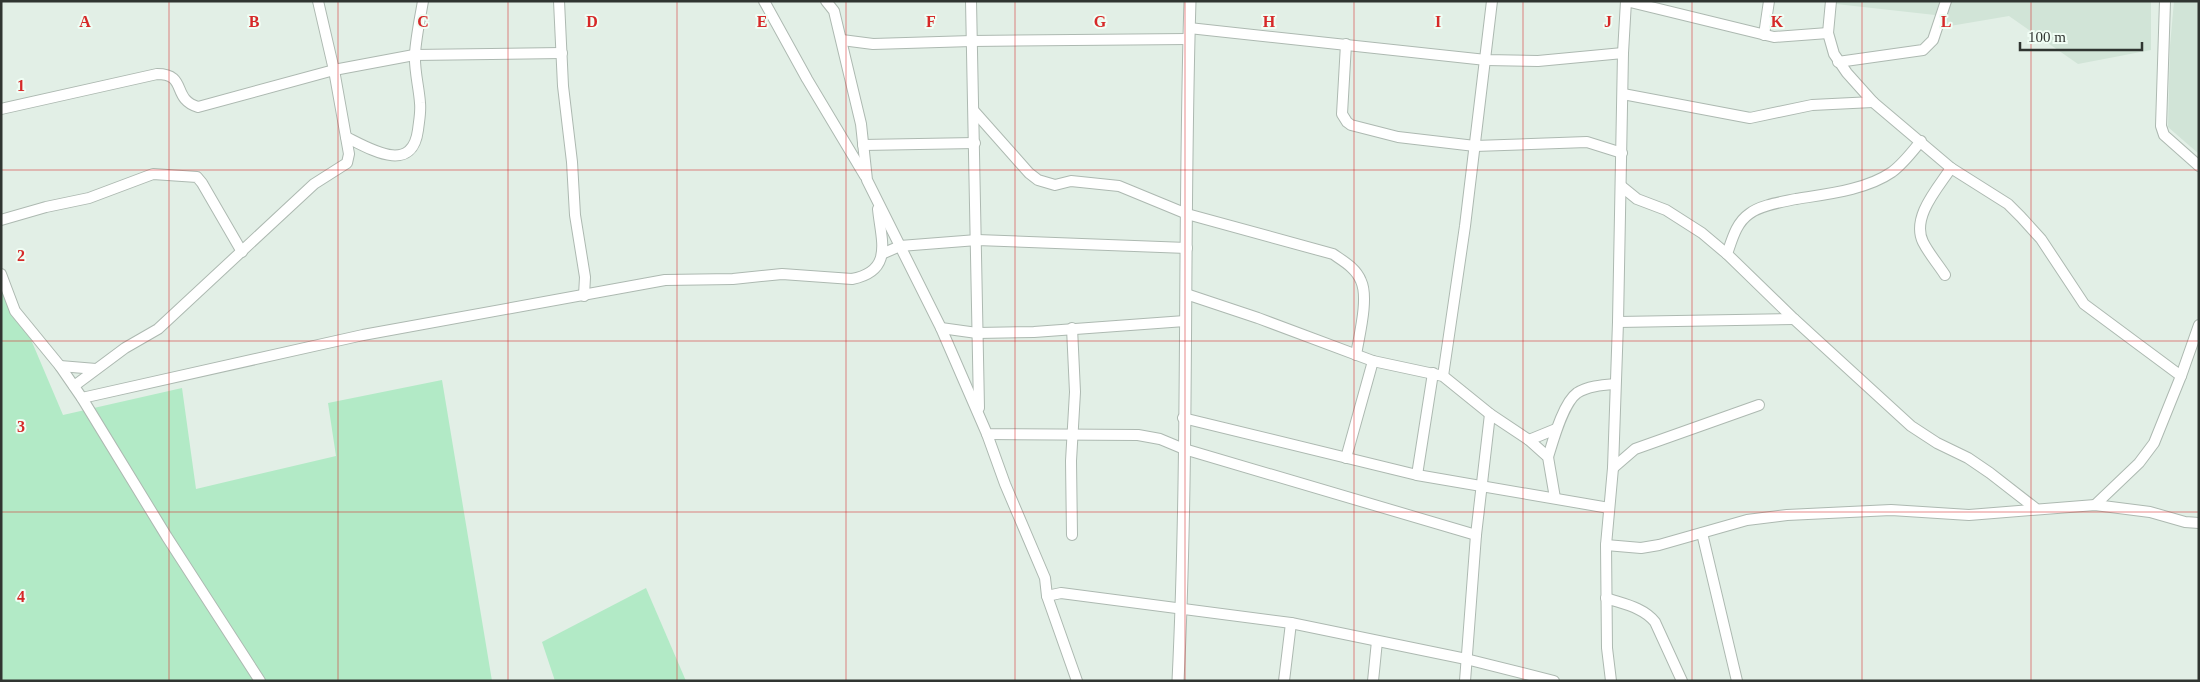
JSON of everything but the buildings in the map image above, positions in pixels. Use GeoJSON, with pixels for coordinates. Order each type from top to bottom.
{"type":"FeatureCollection","features":[{"type":"Feature","properties":{"kind":"street"},"geometry":{"type":"LineString","coordinates":[[74,386],[125,348],[158,329],[314,184],[346,163],[348,154],[346,137],[334,70],[318,1]]}},
{"type":"Feature","properties":{"kind":"street"},"geometry":{"type":"LineString","coordinates":[[346,137],[377,153],[390,156],[403,155],[410,150],[417,136],[421,106],[414,55],[423,1]]}},
{"type":"Feature","properties":{"kind":"street"},"geometry":{"type":"LineString","coordinates":[[559,1],[563,86],[572,162],[575,215],[585,277],[584,296]]}},
{"type":"Feature","properties":{"kind":"street"},"geometry":{"type":"LineString","coordinates":[[764,1],[807,79],[867,180],[941,328],[987,434],[1005,484],[1044,578],[1047,596],[1077,681]]}},
{"type":"Feature","properties":{"kind":"street"},"geometry":{"type":"LineString","coordinates":[[826,1],[833,6],[842,40],[857,106],[867,180]]}},
{"type":"Feature","properties":{"kind":"street"},"geometry":{"type":"LineString","coordinates":[[971,1],[979,416]]}},
{"type":"Feature","properties":{"kind":"street"},"geometry":{"type":"LineString","coordinates":[[1178,681],[1182,608],[1183,418],[1190,1]]}},
{"type":"Feature","properties":{"kind":"street"},"geometry":{"type":"LineString","coordinates":[[1417,475],[1438,374],[1475,146],[1492,1]]}},
{"type":"Feature","properties":{"kind":"street"},"geometry":{"type":"LineString","coordinates":[[1611,681],[1607,648],[1606,545],[1613,468],[1623,53],[1626,1],[1774,37],[1828,33]]}},
{"type":"Feature","properties":{"kind":"street"},"geometry":{"type":"LineString","coordinates":[[1764,35],[1769,1]]}},
{"type":"Feature","properties":{"kind":"street"},"geometry":{"type":"LineString","coordinates":[[1831,1],[1828,33],[1838,62],[1873,102],[1951,168],[2008,204],[2041,239],[2084,304],[2181,376]]}},
{"type":"Feature","properties":{"kind":"street"},"geometry":{"type":"LineString","coordinates":[[1838,62],[1923,50],[1933,40],[1946,1]]}},
{"type":"Feature","properties":{"kind":"street"},"geometry":{"type":"LineString","coordinates":[[2165,1],[2161,126],[2164,134],[2199,166]]}},
{"type":"Feature","properties":{"kind":"street"},"geometry":{"type":"LineString","coordinates":[[842,40],[873,44],[1189,33],[1346,44],[1486,60],[1538,61],[1623,53]]}},
{"type":"Feature","properties":{"kind":"street"},"geometry":{"type":"LineString","coordinates":[[1346,44],[1342,114],[1347,122],[1398,137],[1475,146],[1587,142],[1622,152]]}},
{"type":"Feature","properties":{"kind":"street"},"geometry":{"type":"LineString","coordinates":[[1,109],[157,74],[168,74],[172,77],[186,102],[198,106],[334,70],[414,55],[562,53]]}},
{"type":"Feature","properties":{"kind":"street"},"geometry":{"type":"LineString","coordinates":[[1623,94],[1750,118],[1812,106],[1873,102]]}},
{"type":"Feature","properties":{"kind":"street"},"geometry":{"type":"LineString","coordinates":[[974,111],[1028,173],[1038,180],[1055,185],[1072,181],[1119,186],[1187,214],[1333,254],[1351,266],[1362,281],[1364,300],[1356,355]]}},
{"type":"Feature","properties":{"kind":"street"},"geometry":{"type":"LineString","coordinates":[[1727,254],[1738,226],[1749,213],[1784,201],[1826,194],[1867,184],[1897,168],[1920,141]]}},
{"type":"Feature","properties":{"kind":"street"},"geometry":{"type":"LineString","coordinates":[[863,145],[975,143]]}},
{"type":"Feature","properties":{"kind":"street"},"geometry":{"type":"LineString","coordinates":[[1945,275],[1923,242],[1920,231],[1920,219],[1951,168]]}},
{"type":"Feature","properties":{"kind":"street"},"geometry":{"type":"LineString","coordinates":[[1,220],[46,207],[88,198],[153,174],[197,177],[242,252]]}},
{"type":"Feature","properties":{"kind":"street"},"geometry":{"type":"LineString","coordinates":[[1621,186],[1636,199],[1676,216],[1702,233],[1727,254],[1794,319],[1911,426],[1937,443],[1968,458],[1990,472],[2035,508]]}},
{"type":"Feature","properties":{"kind":"street"},"geometry":{"type":"LineString","coordinates":[[1620,212],[1636,199]]}},
{"type":"Feature","properties":{"kind":"street"},"geometry":{"type":"LineString","coordinates":[[82,398],[363,335],[665,280],[733,279],[768,274],[852,279],[864,277],[878,265],[884,253],[877,203]]}},
{"type":"Feature","properties":{"kind":"street"},"geometry":{"type":"LineString","coordinates":[[884,253],[900,246],[977,240],[1187,248]]}},
{"type":"Feature","properties":{"kind":"street"},"geometry":{"type":"LineString","coordinates":[[1,274],[15,311],[60,366],[82,398],[177,554],[260,681]]}},
{"type":"Feature","properties":{"kind":"street"},"geometry":{"type":"LineString","coordinates":[[585,277],[600,292]]}},
{"type":"Feature","properties":{"kind":"street"},"geometry":{"type":"LineString","coordinates":[[1186,294],[1258,318],[1373,361],[1438,374],[1490,414],[1529,440],[1548,457]]}},
{"type":"Feature","properties":{"kind":"street"},"geometry":{"type":"LineString","coordinates":[[1618,322],[1794,319]]}},
{"type":"Feature","properties":{"kind":"street"},"geometry":{"type":"LineString","coordinates":[[941,328],[976,333],[1034,332],[1186,320]]}},
{"type":"Feature","properties":{"kind":"street"},"geometry":{"type":"LineString","coordinates":[[2095,505],[2145,457],[2154,443],[2181,376],[2199,324]]}},
{"type":"Feature","properties":{"kind":"street"},"geometry":{"type":"LineString","coordinates":[[1072,328],[1075,392],[1070,461],[1072,535]]}},
{"type":"Feature","properties":{"kind":"street"},"geometry":{"type":"LineString","coordinates":[[1346,458],[1373,361]]}},
{"type":"Feature","properties":{"kind":"street"},"geometry":{"type":"LineString","coordinates":[[60,366],[96,369]]}},
{"type":"Feature","properties":{"kind":"street"},"geometry":{"type":"LineString","coordinates":[[1555,498],[1548,457],[1556,430],[1571,400],[1577,394],[1598,386],[1615,384]]}},
{"type":"Feature","properties":{"kind":"street"},"geometry":{"type":"LineString","coordinates":[[1613,468],[1635,449],[1759,405]]}},
{"type":"Feature","properties":{"kind":"street"},"geometry":{"type":"LineString","coordinates":[[1465,681],[1476,535],[1490,414]]}},
{"type":"Feature","properties":{"kind":"street"},"geometry":{"type":"LineString","coordinates":[[1183,418],[1417,475],[1609,508]]}},
{"type":"Feature","properties":{"kind":"street"},"geometry":{"type":"LineString","coordinates":[[1529,440],[1556,430]]}},
{"type":"Feature","properties":{"kind":"street"},"geometry":{"type":"LineString","coordinates":[[987,434],[1138,435],[1160,439],[1184,449],[1476,535]]}},
{"type":"Feature","properties":{"kind":"street"},"geometry":{"type":"LineString","coordinates":[[1606,545],[1641,548],[1659,545],[1747,520],[1787,515],[1890,510],[1969,515],[2035,508],[2095,505],[2150,512],[2199,524]]}},
{"type":"Feature","properties":{"kind":"street"},"geometry":{"type":"LineString","coordinates":[[1702,533],[1736,681]]}},
{"type":"Feature","properties":{"kind":"street"},"geometry":{"type":"LineString","coordinates":[[1044,578],[1061,593]]}},
{"type":"Feature","properties":{"kind":"street"},"geometry":{"type":"LineString","coordinates":[[1047,596],[1061,593],[1291,623],[1466,659],[1554,681]]}},
{"type":"Feature","properties":{"kind":"street"},"geometry":{"type":"LineString","coordinates":[[1606,598],[1650,616],[1655,622],[1682,681]]}},
{"type":"Feature","properties":{"kind":"street"},"geometry":{"type":"LineString","coordinates":[[1284,681],[1291,623]]}},
{"type":"Feature","properties":{"kind":"street"},"geometry":{"type":"LineString","coordinates":[[1373,681],[1377,641]]}},
{"type":"Feature","properties":{"kind":"shaded area"},"geometry":{"type":"Polygon","coordinates":[[[1835,1],[2151,1],[2151,50],[2078,64],[2009,16],[1950,26],[1935,15],[1836,4],[1835,1]]]}},
{"type":"Feature","properties":{"kind":"shaded area"},"geometry":{"type":"Polygon","coordinates":[[[2174,1],[2199,1],[2199,154],[2168,127],[2170,46],[2174,1]]]}},
{"type":"Feature","properties":{"kind":"green space"},"geometry":{"type":"Polygon","coordinates":[[[1,269],[63,415],[182,388],[196,489],[336,456],[328,403],[442,380],[492,681],[1,681],[1,269]]]}},
{"type":"Feature","properties":{"kind":"green space"},"geometry":{"type":"Polygon","coordinates":[[[646,588],[686,681],[555,681],[542,642],[646,588]]]}}]}
